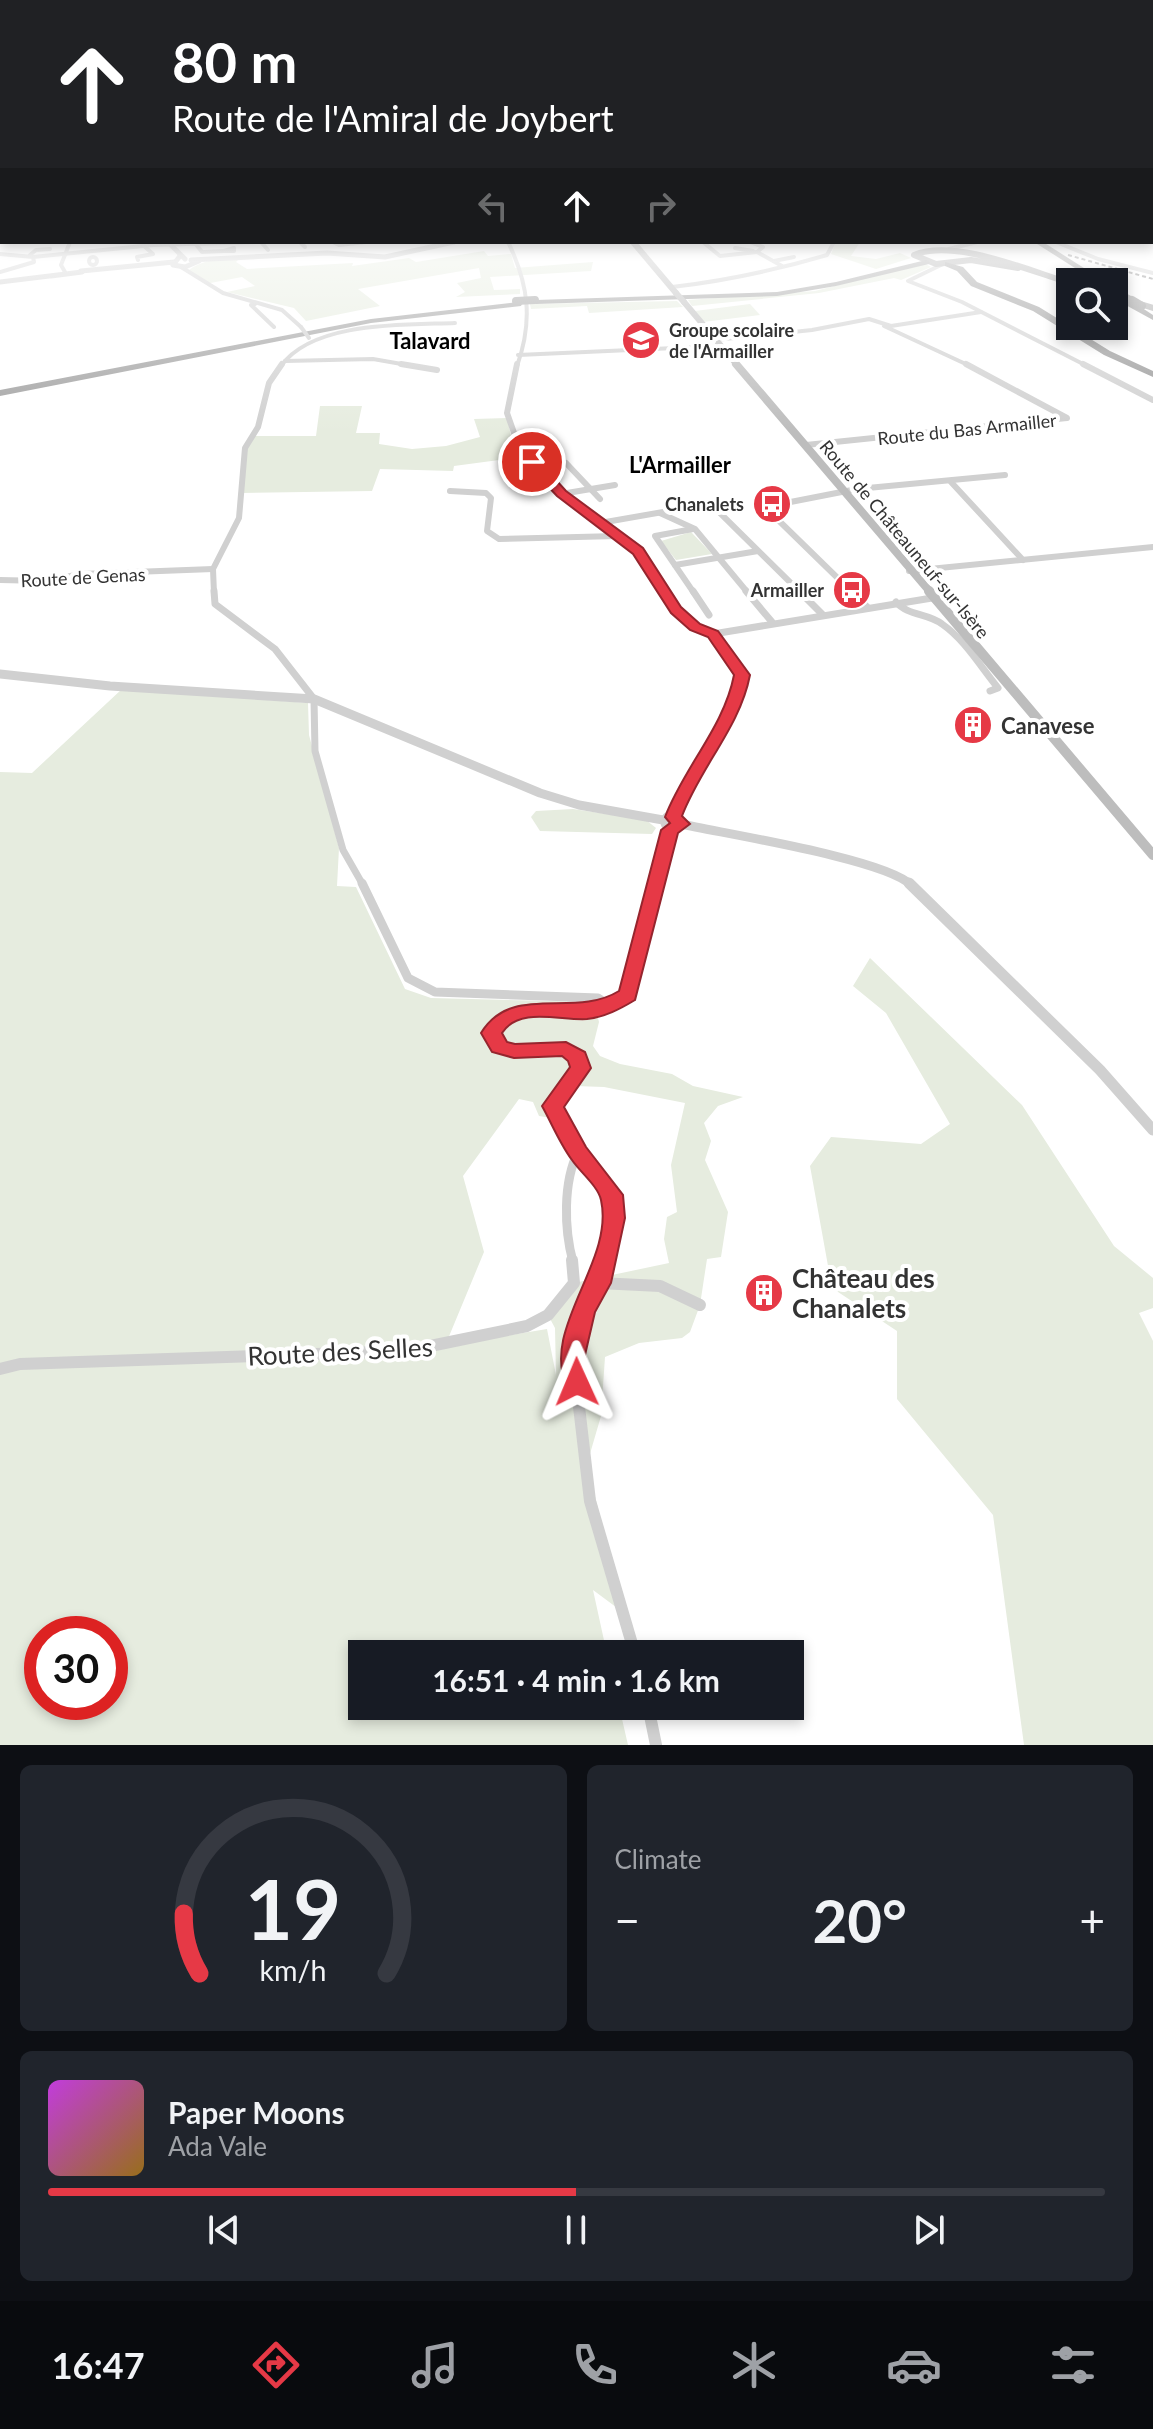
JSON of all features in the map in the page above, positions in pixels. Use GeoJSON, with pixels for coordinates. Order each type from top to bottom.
{"type":"FeatureCollection","features":[{"type":"Feature","properties":{"kind":"highway"},"geometry":{"type":"LineString","coordinates":[[0,391],[371,321],[517,302],[780,291],[845,279],[868,269]]}},
{"type":"Feature","properties":{"kind":"highway"},"geometry":{"type":"LineString","coordinates":[[536,301],[763,295],[909,269]]}},
{"type":"Feature","properties":{"kind":"highway"},"geometry":{"type":"LineString","coordinates":[[960,269],[974,284],[1036,309],[1095,347],[1153,372]]}},
{"type":"Feature","properties":{"kind":"highway"},"geometry":{"type":"LineString","coordinates":[[970,269],[977,281],[1056,316]]}},
{"type":"Feature","properties":{"kind":"highway"},"geometry":{"type":"LineString","coordinates":[[1128,300],[1153,313]]}},
{"type":"Feature","properties":{"kind":"highway"},"geometry":{"type":"LineString","coordinates":[[1128,300],[1153,313]]}},
{"type":"Feature","properties":{"kind":"highway"},"geometry":{"type":"LineString","coordinates":[[1095,340],[1113,353],[1153,372]]}},
{"type":"Feature","properties":{"kind":"main road","name":"Route de Châteauneuf-sur-Isère"},"geometry":{"type":"LineString","coordinates":[[656,269],[909,571],[1153,855]]}},
{"type":"Feature","properties":{"kind":"main road"},"geometry":{"type":"LineString","coordinates":[[1023,269],[1056,279]]}},
{"type":"Feature","properties":{"kind":"main road"},"geometry":{"type":"LineString","coordinates":[[1128,301],[1153,313]]}},
{"type":"Feature","properties":{"kind":"street"},"geometry":{"type":"LineString","coordinates":[[51,275],[98,269]]}},
{"type":"Feature","properties":{"kind":"street"},"geometry":{"type":"LineString","coordinates":[[189,269],[205,285],[239,299],[283,308],[309,340]]}},
{"type":"Feature","properties":{"kind":"street"},"geometry":{"type":"LineString","coordinates":[[516,269],[529,318],[508,391],[508,409],[521,450],[561,494],[647,560],[676,610],[695,627],[713,634],[740,669],[741,692],[682,794],[672,822],[628,995],[610,1006],[587,1012],[553,1010],[514,1013],[499,1021],[491,1033],[499,1047],[514,1051],[566,1049],[578,1057],[581,1068],[553,1106],[578,1152],[612,1195],[613,1218],[599,1283],[583,1311],[573,1355],[590,1501],[631,1640]]}},
{"type":"Feature","properties":{"kind":"street"},"geometry":{"type":"LineString","coordinates":[[674,290],[737,280],[772,269]]}},
{"type":"Feature","properties":{"kind":"street"},"geometry":{"type":"LineString","coordinates":[[925,269],[908,281],[981,312],[1153,400]]}},
{"type":"Feature","properties":{"kind":"street"},"geometry":{"type":"LineString","coordinates":[[0,281],[81,271]]}},
{"type":"Feature","properties":{"kind":"street"},"geometry":{"type":"LineString","coordinates":[[260,302],[251,305],[263,313],[274,327]]}},
{"type":"Feature","properties":{"kind":"street"},"geometry":{"type":"LineString","coordinates":[[518,355],[695,347],[869,319],[884,326],[981,312]]}},
{"type":"Feature","properties":{"kind":"street"},"geometry":{"type":"LineString","coordinates":[[455,323],[381,326],[309,340],[284,361],[269,383],[258,427],[245,448],[236,526],[213,569],[215,604],[275,649],[314,699],[315,751],[343,850],[387,929],[408,978],[435,992],[598,998],[610,1006]]}},
{"type":"Feature","properties":{"kind":"street","name":"Route du Bas Armailler"},"geometry":{"type":"LineString","coordinates":[[806,445],[1067,418],[979,370],[884,326]]}},
{"type":"Feature","properties":{"kind":"street"},"geometry":{"type":"LineString","coordinates":[[284,361],[373,359],[437,370]]}},
{"type":"Feature","properties":{"kind":"street"},"geometry":{"type":"LineString","coordinates":[[521,450],[549,446]]}},
{"type":"Feature","properties":{"kind":"street"},"geometry":{"type":"LineString","coordinates":[[566,463],[600,499]]}},
{"type":"Feature","properties":{"kind":"street"},"geometry":{"type":"LineString","coordinates":[[867,607],[769,508],[781,501],[843,491],[1005,475]]}},
{"type":"Feature","properties":{"kind":"street"},"geometry":{"type":"LineString","coordinates":[[948,480],[957,485],[1023,560]]}},
{"type":"Feature","properties":{"kind":"street"},"geometry":{"type":"LineString","coordinates":[[561,494],[615,485]]}},
{"type":"Feature","properties":{"kind":"street"},"geometry":{"type":"LineString","coordinates":[[450,491],[486,493],[491,498],[487,531],[499,539],[618,536]]}},
{"type":"Feature","properties":{"kind":"street"},"geometry":{"type":"LineString","coordinates":[[600,523],[708,505],[718,509],[822,614]]}},
{"type":"Feature","properties":{"kind":"street"},"geometry":{"type":"LineString","coordinates":[[660,513],[695,529],[772,622]]}},
{"type":"Feature","properties":{"kind":"street"},"geometry":{"type":"LineString","coordinates":[[695,529],[655,536],[709,615]]}},
{"type":"Feature","properties":{"kind":"street"},"geometry":{"type":"LineString","coordinates":[[909,571],[1153,547]]}},
{"type":"Feature","properties":{"kind":"street"},"geometry":{"type":"LineString","coordinates":[[675,565],[758,551]]}},
{"type":"Feature","properties":{"kind":"street","name":"Route de Genas"},"geometry":{"type":"LineString","coordinates":[[0,580],[44,581],[81,574],[213,569]]}},
{"type":"Feature","properties":{"kind":"street"},"geometry":{"type":"LineString","coordinates":[[713,634],[932,598]]}},
{"type":"Feature","properties":{"kind":"street"},"geometry":{"type":"LineString","coordinates":[[896,602],[904,611],[931,617],[945,625],[998,688],[990,691]]}},
{"type":"Feature","properties":{"kind":"street"},"geometry":{"type":"LineString","coordinates":[[0,674],[110,686],[314,699],[540,793],[579,805],[861,863],[904,878],[1100,1070],[1153,1130]]}},
{"type":"Feature","properties":{"kind":"street","name":"Route des Selles"},"geometry":{"type":"LineString","coordinates":[[0,1369],[20,1364],[406,1351],[527,1326],[548,1315],[574,1283],[575,1269],[568,1244],[569,1170],[578,1152]]}},
{"type":"Feature","properties":{"kind":"street"},"geometry":{"type":"LineString","coordinates":[[599,1283],[660,1286],[700,1305]]}},
{"type":"Feature","properties":{"kind":"street"},"geometry":{"type":"LineString","coordinates":[[651,1720],[656,1745]]}},
{"type":"Feature","properties":{"kind":"shaded area"},"geometry":{"type":"Polygon","coordinates":[[[471,269],[358,289],[380,306],[306,321],[294,308],[227,292],[255,286],[242,277],[205,284],[189,270],[471,269]]]}},
{"type":"Feature","properties":{"kind":"shaded area"},"geometry":{"type":"Polygon","coordinates":[[[479,269],[591,269],[490,277],[494,290],[520,289],[520,294],[456,297],[465,292],[457,283],[481,278],[479,269]]]}},
{"type":"Feature","properties":{"kind":"shaded area"},"geometry":{"type":"Polygon","coordinates":[[[899,269],[925,269],[901,280],[894,278],[819,293],[692,306],[688,300],[815,291],[899,269]]]}},
{"type":"Feature","properties":{"kind":"shaded area"},"geometry":{"type":"Polygon","coordinates":[[[677,301],[683,307],[589,313],[587,306],[531,309],[530,304],[677,301]]]}},
{"type":"Feature","properties":{"kind":"shaded area"},"geometry":{"type":"Polygon","coordinates":[[[750,304],[760,315],[703,322],[695,311],[750,304]]]}},
{"type":"Feature","properties":{"kind":"shaded area"},"geometry":{"type":"Polygon","coordinates":[[[320,406],[362,406],[356,433],[380,433],[379,444],[412,449],[446,446],[480,437],[474,419],[507,418],[514,449],[533,470],[507,473],[499,460],[454,466],[453,471],[380,469],[372,491],[241,493],[245,448],[253,436],[316,436],[320,406]]]}},
{"type":"Feature","properties":{"kind":"shaded area"},"geometry":{"type":"Polygon","coordinates":[[[691,532],[712,554],[676,560],[661,541],[691,532]]]}},
{"type":"Feature","properties":{"kind":"shaded area"},"geometry":{"type":"Polygon","coordinates":[[[122,689],[308,703],[309,735],[339,848],[337,886],[356,887],[405,989],[431,998],[594,1002],[599,1022],[593,1046],[600,1056],[620,1064],[672,1074],[693,1086],[743,1097],[718,1106],[704,1123],[711,1141],[705,1160],[728,1212],[721,1257],[707,1259],[700,1305],[690,1332],[682,1338],[639,1343],[605,1357],[601,1416],[587,1464],[624,1613],[593,1590],[604,1640],[348,1640],[348,1720],[622,1720],[628,1745],[0,1745],[0,772],[32,773],[122,689]],[[575,1086],[563,1089],[553,1106],[558,1119],[539,1116],[533,1102],[519,1099],[463,1176],[484,1252],[445,1346],[547,1329],[556,1375],[555,1328],[548,1315],[574,1283],[669,1263],[664,1239],[667,1217],[677,1212],[671,1165],[685,1103],[604,1087],[575,1086]]]}},
{"type":"Feature","properties":{"kind":"shaded area"},"geometry":{"type":"Polygon","coordinates":[[[573,809],[646,820],[656,828],[652,834],[540,831],[531,817],[536,811],[573,809]]]}},
{"type":"Feature","properties":{"kind":"shaded area"},"geometry":{"type":"Polygon","coordinates":[[[870,958],[1022,1105],[1114,1246],[1153,1278],[1153,1308],[1139,1313],[1153,1341],[1153,1745],[1024,1745],[993,1515],[897,1399],[897,1331],[832,1288],[810,1166],[831,1137],[921,1144],[950,1124],[886,1013],[853,986],[870,958]]]}},
{"type":"Feature","properties":{"kind":"railway"},"geometry":{"type":"LineString","coordinates":[[1119,269],[1153,279]]}},
{"type":"Feature","properties":{"kind":"place","name":"Groupe scolaire de l'Armailler"},"geometry":{"type":"Point","coordinates":[641,340]}},
{"type":"Feature","properties":{"kind":"place","name":"Chanalets"},"geometry":{"type":"Point","coordinates":[772,504]}},
{"type":"Feature","properties":{"kind":"place","name":"Armailler"},"geometry":{"type":"Point","coordinates":[852,590]}},
{"type":"Feature","properties":{"kind":"place","name":"Canavese"},"geometry":{"type":"Point","coordinates":[973,725]}},
{"type":"Feature","properties":{"kind":"place","name":"Château des Chanalets"},"geometry":{"type":"Point","coordinates":[764,1293]}},
{"type":"Feature","properties":{"kind":"district","name":"Talavard"},"geometry":{"type":"Point","coordinates":[430,340]}},
{"type":"Feature","properties":{"kind":"district","name":"L'Armailler"},"geometry":{"type":"Point","coordinates":[680,464]}},
{"type":"Feature","properties":{"kind":"route"},"geometry":{"type":"LineString","coordinates":[[532,462],[561,494],[647,560],[676,610],[695,627],[713,634],[736,662],[742,675],[737,702],[682,794],[673,817],[681,820],[681,824],[670,828],[628,995],[610,1006],[587,1012],[553,1010],[514,1013],[499,1021],[491,1033],[499,1047],[514,1051],[550,1047],[566,1049],[578,1057],[581,1068],[559,1093],[553,1106],[578,1152],[612,1195],[613,1218],[599,1283],[583,1311],[573,1355],[577,1382]]}}]}
